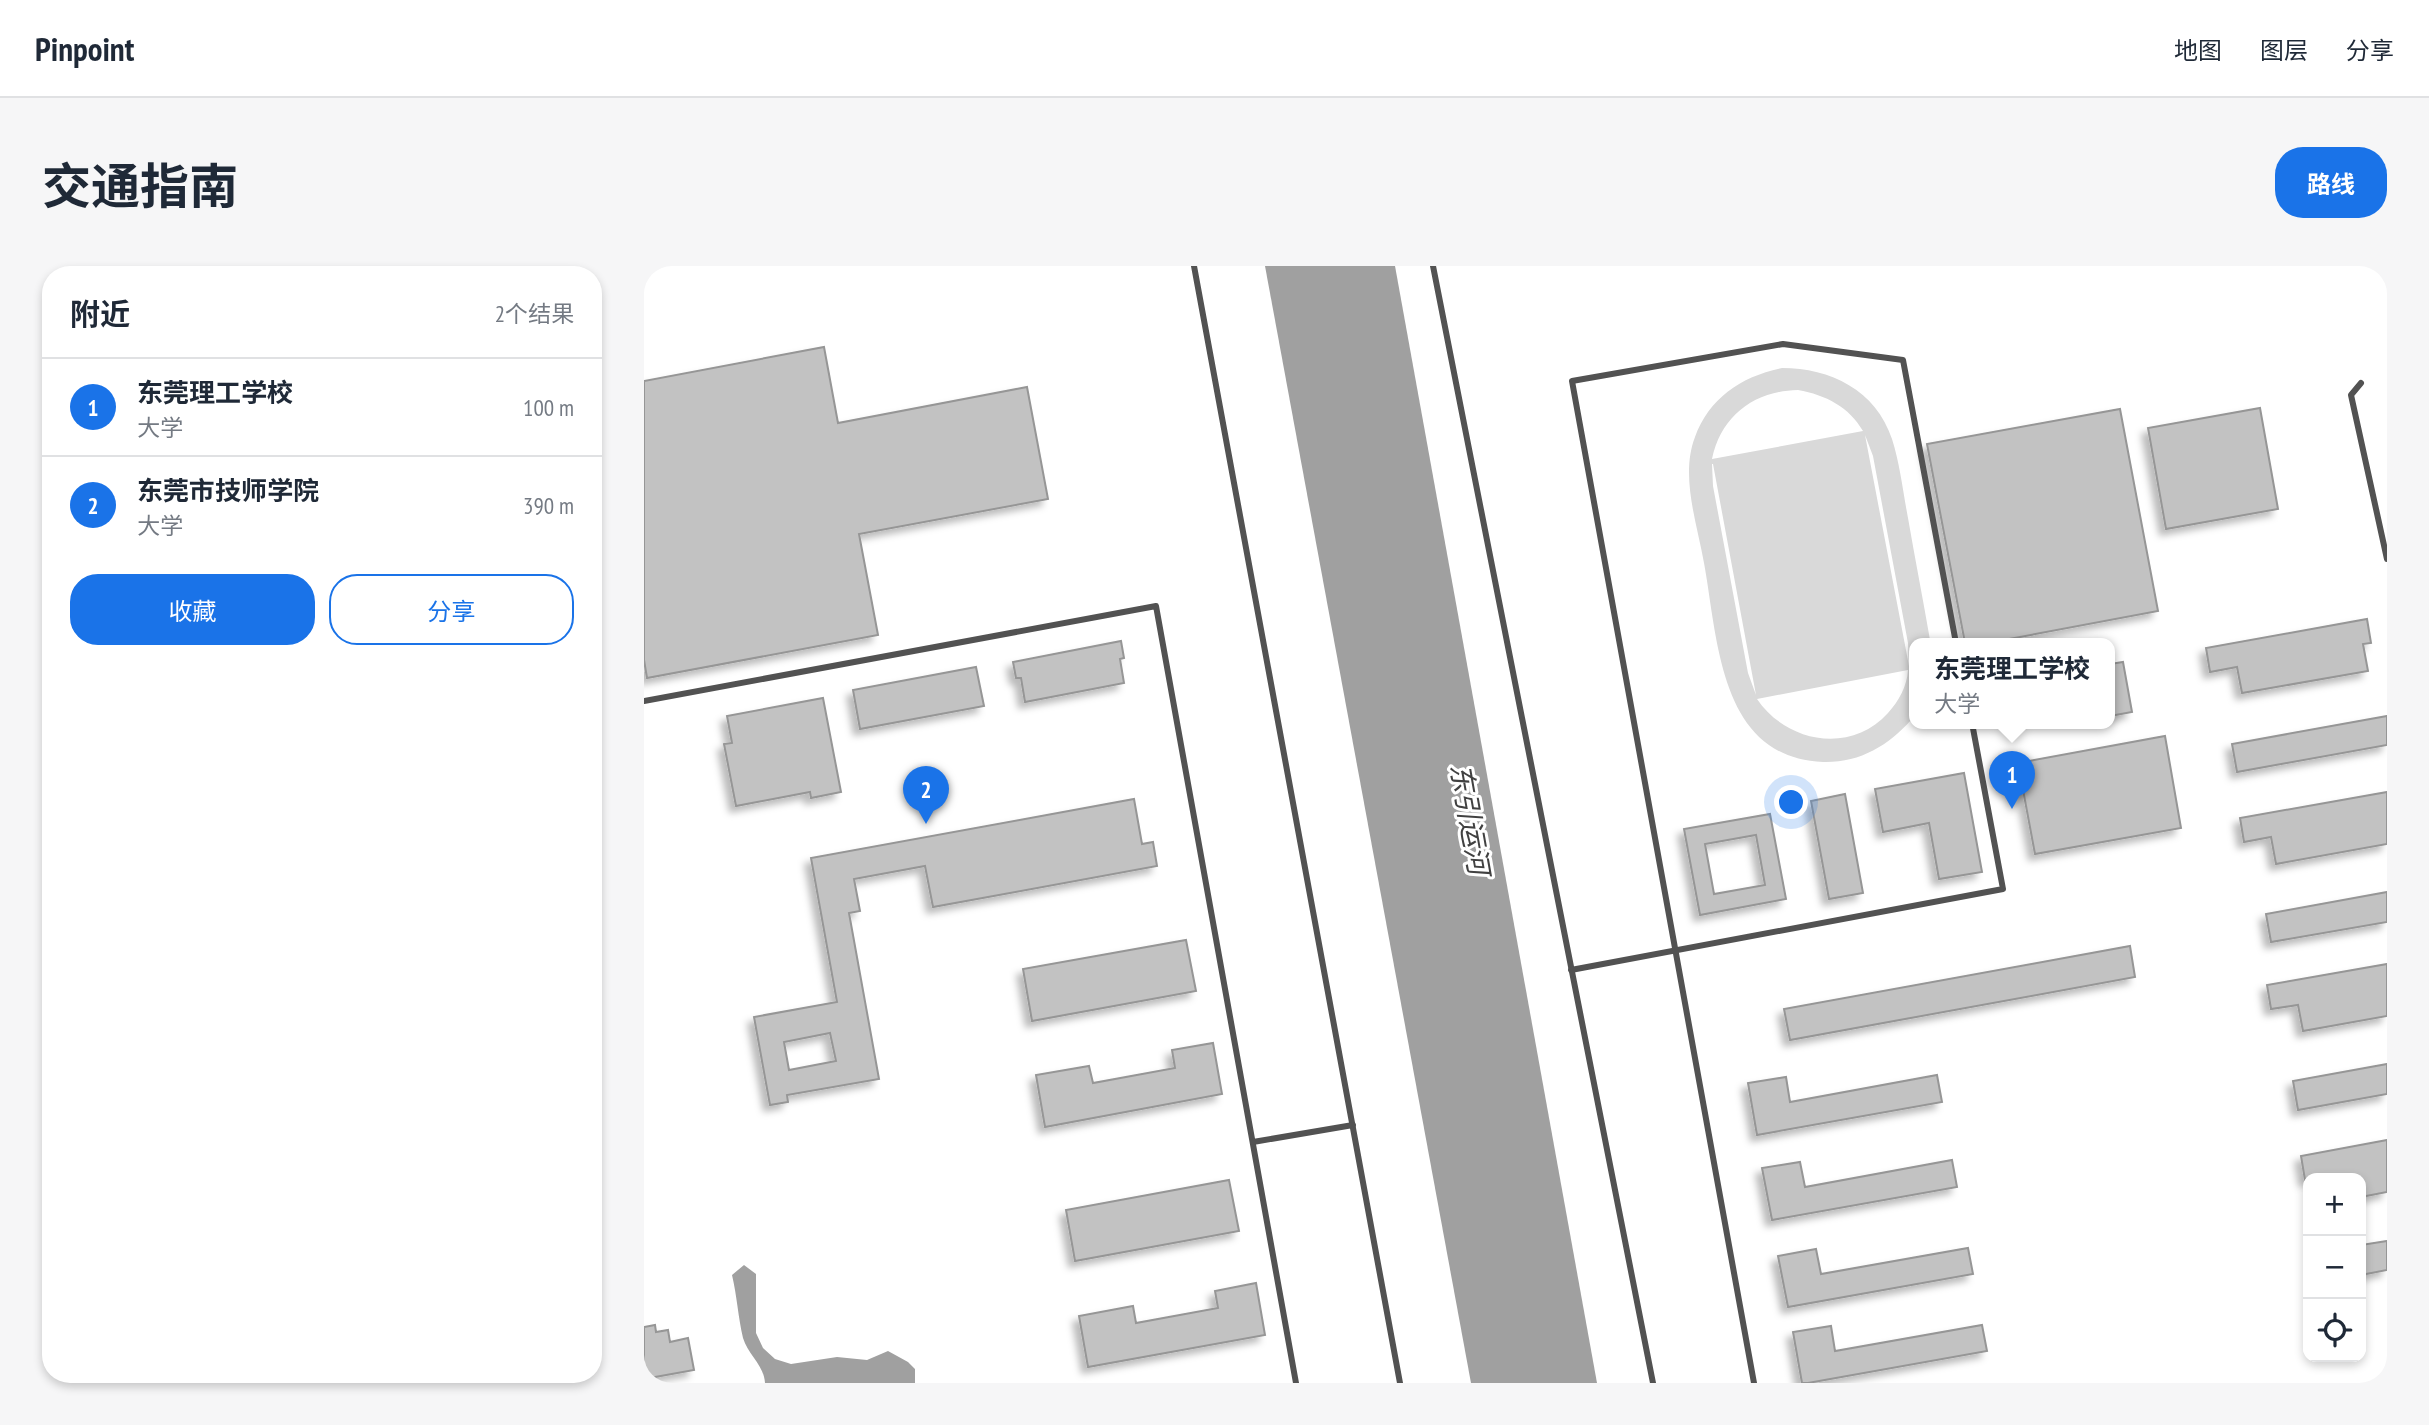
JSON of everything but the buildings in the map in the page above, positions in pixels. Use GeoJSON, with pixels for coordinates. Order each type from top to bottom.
{"type":"FeatureCollection","features":[{"type":"Feature","properties":{"kind":"lane"},"geometry":{"type":"LineString","coordinates":[[1194,266],[1400,1383]]}},
{"type":"Feature","properties":{"kind":"lane"},"geometry":{"type":"LineString","coordinates":[[1433,266],[1653,1383]]}},
{"type":"Feature","properties":{"kind":"lane"},"geometry":{"type":"LineString","coordinates":[[1754,1383],[1572,382],[1783,344],[1903,360],[1955,638]]}},
{"type":"Feature","properties":{"kind":"lane"},"geometry":{"type":"LineString","coordinates":[[2361,383],[2351,395],[2387,559]]}},
{"type":"Feature","properties":{"kind":"lane"},"geometry":{"type":"LineString","coordinates":[[644,701],[1156,606],[1296,1383]]}},
{"type":"Feature","properties":{"kind":"lane"},"geometry":{"type":"LineString","coordinates":[[1571,970],[2003,889],[1973,729]]}},
{"type":"Feature","properties":{"kind":"lane"},"geometry":{"type":"LineString","coordinates":[[1253,1142],[1353,1125]]}},
{"type":"Feature","properties":{"kind":"shaded area"},"geometry":{"type":"Polygon","coordinates":[[[1782,368],[1817,372],[1834,378],[1849,385],[1875,407],[1892,439],[1930,638],[1909,638],[1909,666],[1909,721],[1883,745],[1849,760],[1823,762],[1789,755],[1762,740],[1743,717],[1730,690],[1720,658],[1691,500],[1689,468],[1695,437],[1709,411],[1729,391],[1754,377],[1782,368]],[[1798,390],[1767,395],[1742,409],[1723,430],[1712,459],[1863,431],[1851,415],[1836,403],[1798,390]],[[1865,435],[1909,666],[1908,643],[1873,456],[1865,435]],[[1713,464],[1713,486],[1748,673],[1756,695],[1713,464]],[[1908,670],[1757,699],[1769,714],[1801,733],[1819,738],[1856,735],[1873,726],[1896,703],[1906,682],[1908,670]]]}},
{"type":"Feature","properties":{"kind":"water","name":"东引运河"},"geometry":{"type":"Polygon","coordinates":[[[1265,266],[1395,266],[1597,1383],[1471,1383],[1265,266]]]}},
{"type":"Feature","properties":{"kind":"water"},"geometry":{"type":"Polygon","coordinates":[[[744,1265],[756,1274],[756,1333],[763,1348],[775,1359],[791,1364],[837,1357],[867,1360],[888,1351],[915,1369],[915,1383],[765,1383],[762,1371],[745,1344],[740,1322],[732,1275],[744,1265]]]}},
{"type":"Feature","properties":{"kind":"place","name":"东莞理工学校"},"geometry":{"type":"Point","coordinates":[2012,809]}},
{"type":"Feature","properties":{"kind":"place","name":"东莞市技师学院"},"geometry":{"type":"Point","coordinates":[926,824]}}]}
